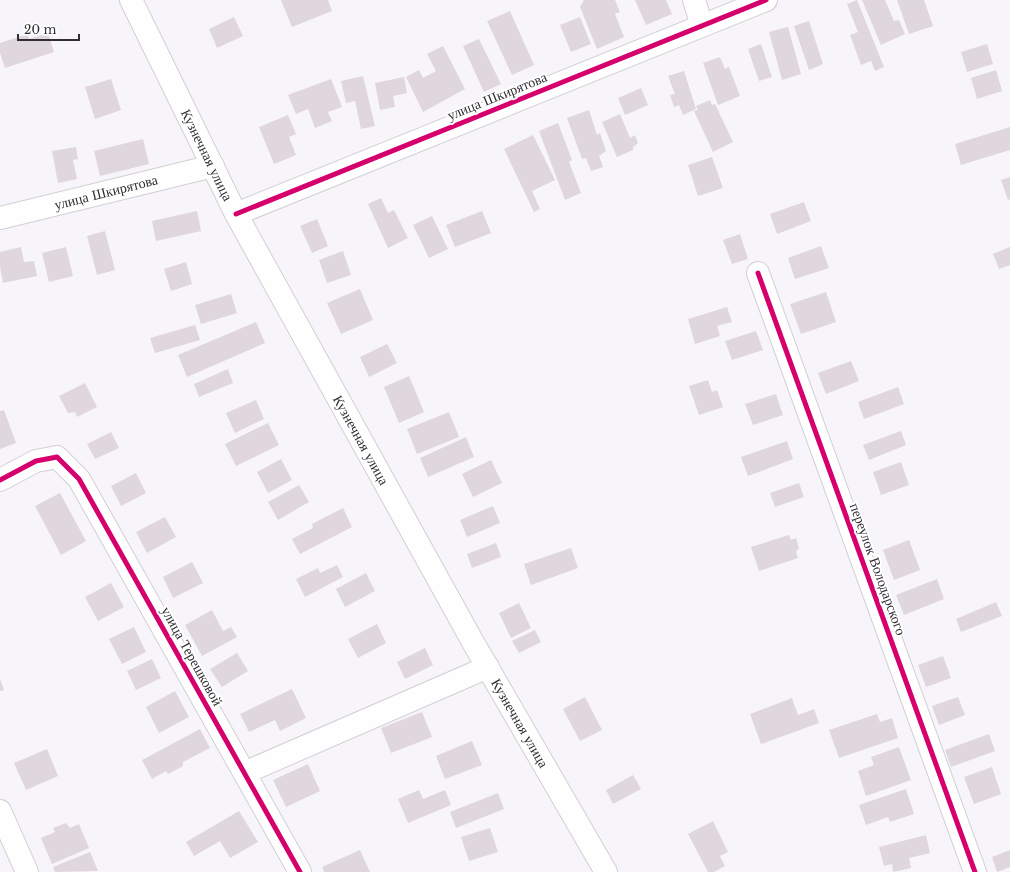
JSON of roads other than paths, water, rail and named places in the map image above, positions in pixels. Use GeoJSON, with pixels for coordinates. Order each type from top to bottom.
{"type":"FeatureCollection","features":[{"type":"Feature","properties":{"kind":"street","name":"Кузнечная улица"},"geometry":{"type":"LineString","coordinates":[[131,0],[236,214],[488,667],[606,872]]}},
{"type":"Feature","properties":{"kind":"street"},"geometry":{"type":"LineString","coordinates":[[694,0],[702,26]]}},
{"type":"Feature","properties":{"kind":"street","name":"улица Шкирятова"},"geometry":{"type":"LineString","coordinates":[[236,214],[766,0]]}},
{"type":"Feature","properties":{"kind":"street","name":"улица Шкирятова"},"geometry":{"type":"LineString","coordinates":[[0,218],[213,166]]}},
{"type":"Feature","properties":{"kind":"street","name":"переулок Володарского"},"geometry":{"type":"LineString","coordinates":[[758,273],[975,872]]}},
{"type":"Feature","properties":{"kind":"street","name":"улица Терешковой"},"geometry":{"type":"LineString","coordinates":[[0,480],[36,461],[57,457],[79,479],[300,872]]}},
{"type":"Feature","properties":{"kind":"street"},"geometry":{"type":"LineString","coordinates":[[244,773],[488,667]]}},
{"type":"Feature","properties":{"kind":"street"},"geometry":{"type":"LineString","coordinates":[[0,811],[27,872]]}}]}
